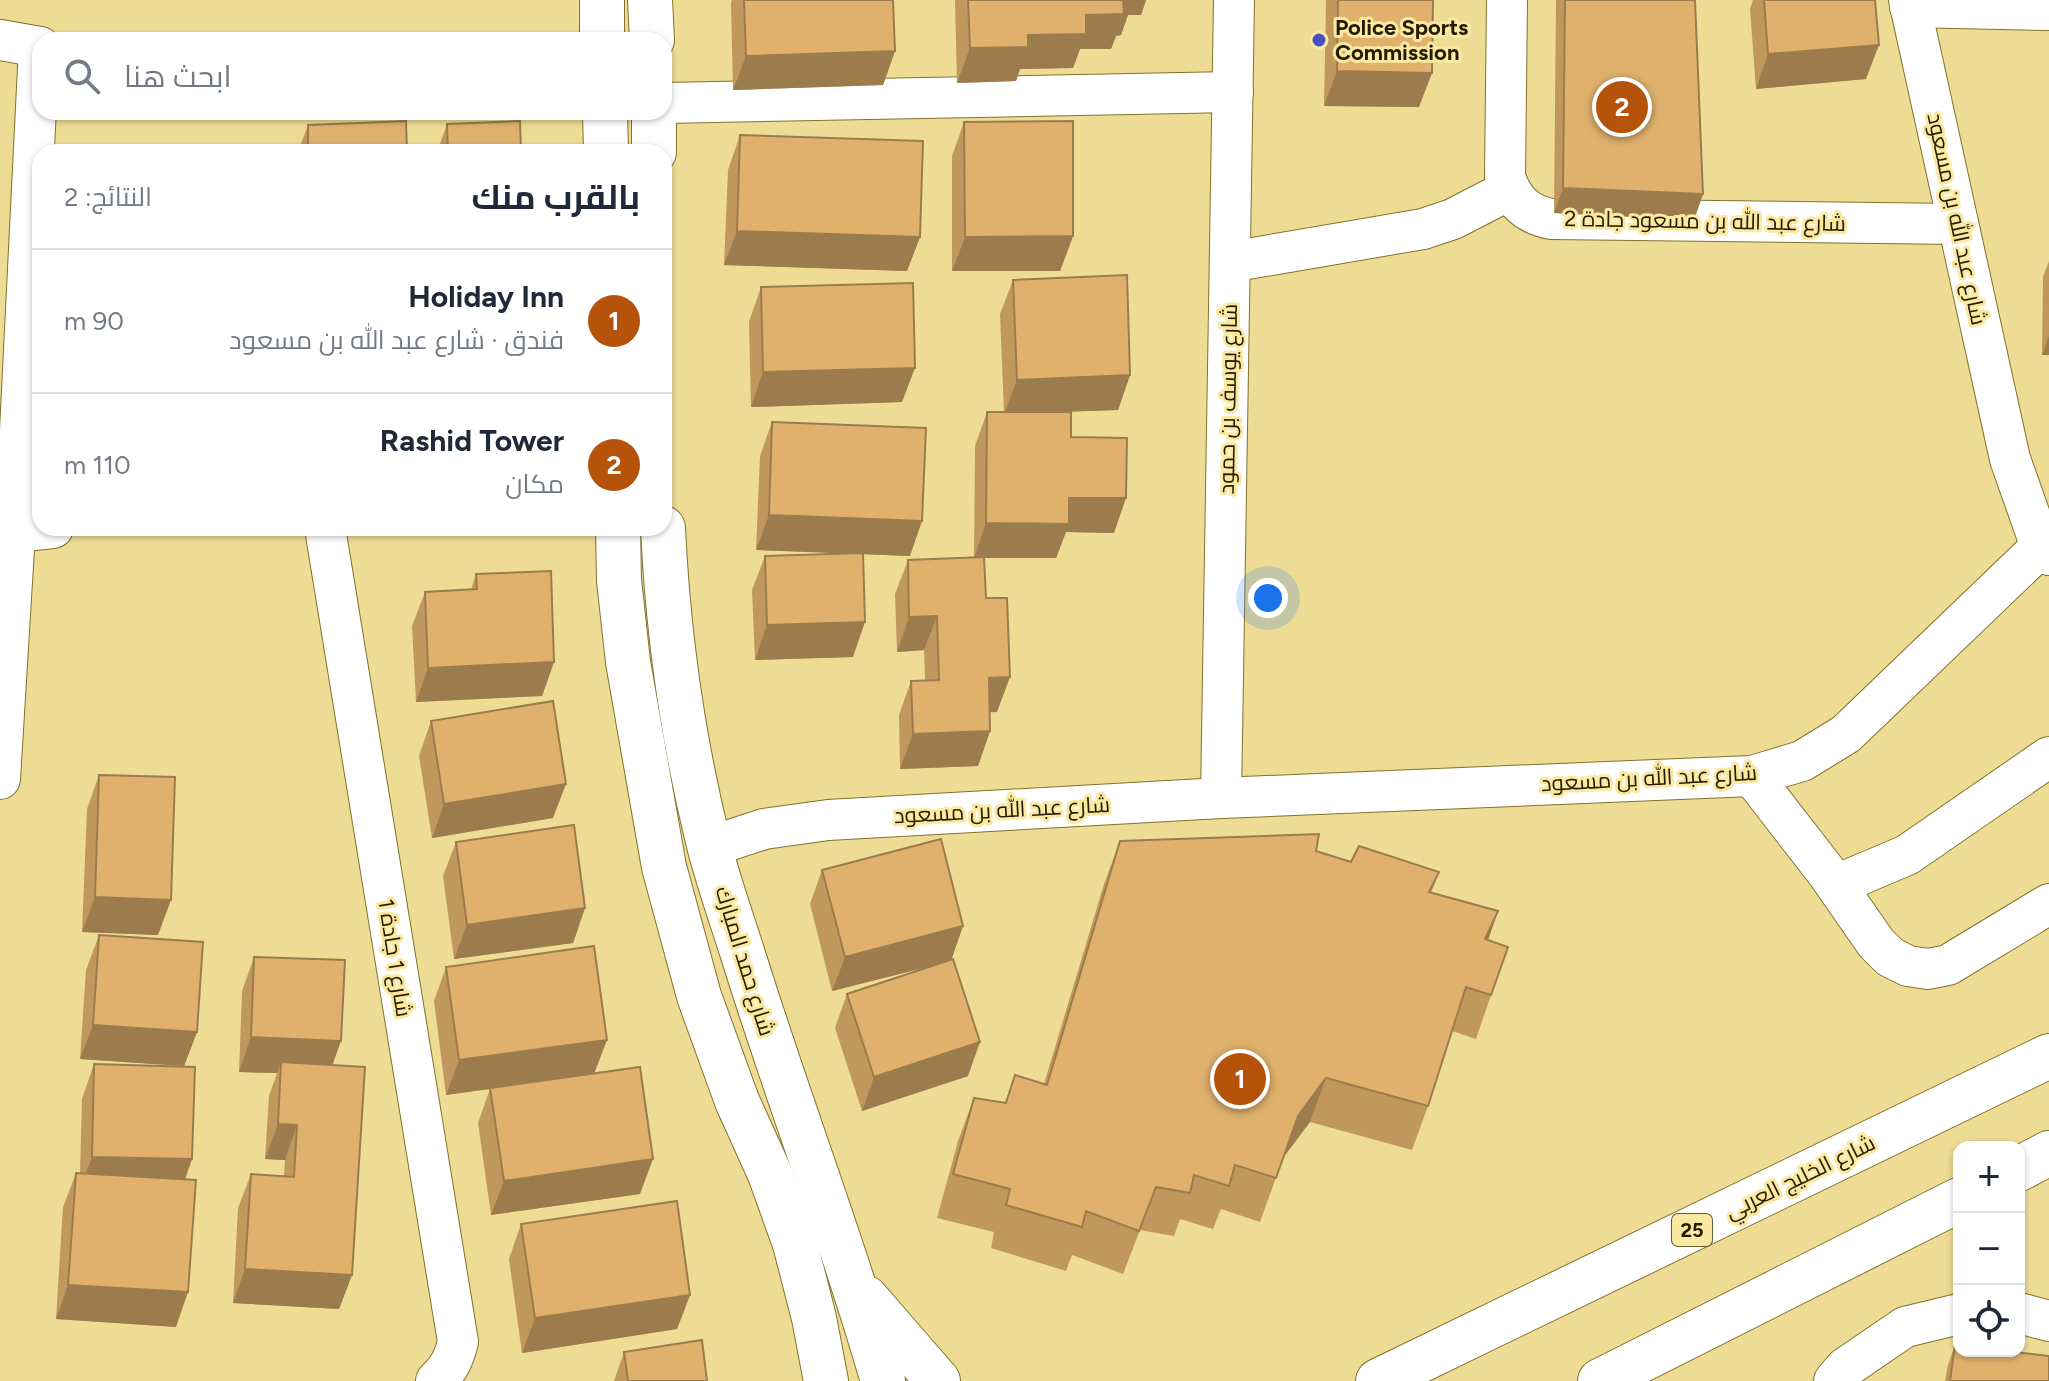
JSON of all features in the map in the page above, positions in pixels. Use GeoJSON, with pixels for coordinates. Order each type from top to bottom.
{"type":"FeatureCollection","features":[{"type":"Feature","properties":{"kind":"main road"},"geometry":{"type":"LineString","coordinates":[[602,0],[602,32]]}},
{"type":"Feature","properties":{"kind":"main road"},"geometry":{"type":"LineString","coordinates":[[650,0],[652,32]]}},
{"type":"Feature","properties":{"kind":"main road"},"geometry":{"type":"LineString","coordinates":[[605,120],[606,144]]}},
{"type":"Feature","properties":{"kind":"main road"},"geometry":{"type":"LineString","coordinates":[[654,120],[654,144]]}},
{"type":"Feature","properties":{"kind":"main road"},"geometry":{"type":"LineString","coordinates":[[618,536],[619,580],[628,662],[664,867],[699,996],[737,1101],[770,1174],[795,1244],[826,1381]]}},
{"type":"Feature","properties":{"kind":"main road","name":"شارع حمد المبارك"},"geometry":{"type":"LineString","coordinates":[[663,536],[681,713],[709,847],[778,1065],[856,1286],[883,1381]]}},
{"type":"Feature","properties":{"kind":"main road","name":"شارع الخليج العربي"},"geometry":{"type":"LineString","coordinates":[[1378,1381],[2006,1078],[2049,1053]]}},
{"type":"Feature","properties":{"kind":"main road"},"geometry":{"type":"LineString","coordinates":[[2025,1166],[2049,1153]]}},
{"type":"Feature","properties":{"kind":"main road"},"geometry":{"type":"LineString","coordinates":[[2025,1174],[2049,1165]]}},
{"type":"Feature","properties":{"kind":"main road"},"geometry":{"type":"LineString","coordinates":[[1600,1381],[1953,1203]]}},
{"type":"Feature","properties":{"kind":"main road"},"geometry":{"type":"LineString","coordinates":[[856,1286],[938,1381]]}},
{"type":"Feature","properties":{"kind":"main road"},"geometry":{"type":"LineString","coordinates":[[798,1381],[814,1318]]}},
{"type":"Feature","properties":{"kind":"street","name":"شارع يوسف بن حمود"},"geometry":{"type":"LineString","coordinates":[[1221,798],[1234,0]]}},
{"type":"Feature","properties":{"kind":"street"},"geometry":{"type":"LineString","coordinates":[[1230,262],[1423,229],[1453,219],[1509,190],[1504,166],[1507,0]]}},
{"type":"Feature","properties":{"kind":"street"},"geometry":{"type":"LineString","coordinates":[[1910,4],[2049,10]]}},
{"type":"Feature","properties":{"kind":"street","name":"شارع عبد الله بن مسعود"},"geometry":{"type":"LineString","coordinates":[[709,847],[764,829],[828,820],[1221,798],[1752,776],[1802,761],[1846,734],[2045,551],[2010,459],[1910,4]]}},
{"type":"Feature","properties":{"kind":"street"},"geometry":{"type":"LineString","coordinates":[[0,40],[32,46]]}},
{"type":"Feature","properties":{"kind":"street"},"geometry":{"type":"LineString","coordinates":[[672,103],[1233,92]]}},
{"type":"Feature","properties":{"kind":"street"},"geometry":{"type":"LineString","coordinates":[[37,120],[37,144]]}},
{"type":"Feature","properties":{"kind":"street","name":"شارع عبد الله بن مسعود جادة 2"},"geometry":{"type":"LineString","coordinates":[[1509,190],[1526,210],[1551,219],[1958,224]]}},
{"type":"Feature","properties":{"kind":"street"},"geometry":{"type":"LineString","coordinates":[[0,779],[23,530],[32,274]]}},
{"type":"Feature","properties":{"kind":"street","name":"شارع 1 جادة 1"},"geometry":{"type":"LineString","coordinates":[[326,536],[458,1342],[454,1357],[436,1381]]}},
{"type":"Feature","properties":{"kind":"street"},"geometry":{"type":"LineString","coordinates":[[1836,885],[1907,855],[2049,757]]}},
{"type":"Feature","properties":{"kind":"street"},"geometry":{"type":"LineString","coordinates":[[1752,776],[1836,885],[1876,943],[1890,957],[1908,966],[1928,969],[1948,965],[2049,904]]}},
{"type":"Feature","properties":{"kind":"street"},"geometry":{"type":"LineString","coordinates":[[2025,1313],[2049,1321]]}},
{"type":"Feature","properties":{"kind":"street"},"geometry":{"type":"LineString","coordinates":[[1834,1381],[1845,1368],[1905,1327],[1953,1315]]}},
{"type":"Feature","properties":{"kind":"building"},"geometry":{"type":"Polygon","coordinates":[[[744,0],[893,0],[895,51],[746,56],[744,0]]]}},
{"type":"Feature","properties":{"kind":"building"},"geometry":{"type":"Polygon","coordinates":[[[968,0],[1133,1],[1123,1],[1124,14],[1086,15],[1086,34],[1028,35],[1028,47],[970,48],[968,0]]]}},
{"type":"Feature","properties":{"kind":"building"},"geometry":{"type":"Polygon","coordinates":[[[1338,0],[1433,0],[1432,73],[1337,71],[1338,0]]]}},
{"type":"Feature","properties":{"kind":"building"},"geometry":{"type":"Polygon","coordinates":[[[1565,0],[1695,0],[1703,194],[1563,188],[1565,0]]]}},
{"type":"Feature","properties":{"kind":"building"},"geometry":{"type":"Polygon","coordinates":[[[1764,0],[1875,0],[1879,45],[1768,54],[1764,0]]]}},
{"type":"Feature","properties":{"kind":"building"},"geometry":{"type":"Polygon","coordinates":[[[406,121],[407,144],[308,144],[308,125],[406,121]]]}},
{"type":"Feature","properties":{"kind":"building"},"geometry":{"type":"Polygon","coordinates":[[[520,121],[521,144],[448,144],[447,124],[520,121]]]}},
{"type":"Feature","properties":{"kind":"building"},"geometry":{"type":"Polygon","coordinates":[[[1073,121],[1073,236],[965,237],[964,122],[1073,121]]]}},
{"type":"Feature","properties":{"kind":"building"},"geometry":{"type":"Polygon","coordinates":[[[740,135],[923,141],[920,237],[737,231],[740,135]]]}},
{"type":"Feature","properties":{"kind":"building"},"geometry":{"type":"Polygon","coordinates":[[[1127,275],[1130,375],[1017,380],[1013,280],[1127,275]]]}},
{"type":"Feature","properties":{"kind":"building"},"geometry":{"type":"Polygon","coordinates":[[[913,283],[915,368],[763,372],[761,287],[913,283]]]}},
{"type":"Feature","properties":{"kind":"building"},"geometry":{"type":"Polygon","coordinates":[[[987,412],[1071,412],[1071,437],[1127,438],[1126,498],[1069,498],[1069,524],[986,523],[987,412]]]}},
{"type":"Feature","properties":{"kind":"building"},"geometry":{"type":"Polygon","coordinates":[[[772,422],[926,428],[922,521],[769,515],[772,422]]]}},
{"type":"Feature","properties":{"kind":"building"},"geometry":{"type":"Polygon","coordinates":[[[863,553],[865,622],[767,625],[765,556],[863,553]]]}},
{"type":"Feature","properties":{"kind":"building"},"geometry":{"type":"Polygon","coordinates":[[[984,557],[986,598],[1007,598],[1010,677],[989,678],[990,731],[913,734],[911,681],[939,680],[937,616],[909,617],[908,560],[984,557]]]}},
{"type":"Feature","properties":{"kind":"building"},"geometry":{"type":"Polygon","coordinates":[[[551,571],[554,662],[428,668],[425,592],[477,589],[476,574],[551,571]]]}},
{"type":"Feature","properties":{"kind":"building"},"geometry":{"type":"Polygon","coordinates":[[[553,701],[566,784],[444,804],[431,721],[553,701]]]}},
{"type":"Feature","properties":{"kind":"building"},"geometry":{"type":"Polygon","coordinates":[[[99,775],[175,777],[171,900],[95,897],[99,775]]]}},
{"type":"Feature","properties":{"kind":"building"},"geometry":{"type":"Polygon","coordinates":[[[574,825],[585,908],[467,925],[456,842],[574,825]]]}},
{"type":"Feature","properties":{"kind":"building"},"geometry":{"type":"Polygon","coordinates":[[[1319,834],[1316,851],[1351,862],[1359,846],[1439,872],[1429,892],[1498,911],[1485,939],[1508,947],[1491,995],[1466,987],[1428,1106],[1326,1078],[1298,1116],[1276,1178],[1235,1165],[1229,1186],[1194,1175],[1190,1193],[1156,1187],[1139,1231],[1086,1211],[1082,1227],[1006,1205],[1010,1189],[953,1174],[974,1098],[1006,1103],[1015,1075],[1047,1085],[1120,841],[1319,834]]]}},
{"type":"Feature","properties":{"kind":"building"},"geometry":{"type":"Polygon","coordinates":[[[941,839],[963,926],[845,957],[822,870],[941,839]]]}},
{"type":"Feature","properties":{"kind":"building"},"geometry":{"type":"Polygon","coordinates":[[[99,935],[203,942],[197,1032],[93,1025],[99,935]]]}},
{"type":"Feature","properties":{"kind":"building"},"geometry":{"type":"Polygon","coordinates":[[[594,946],[607,1040],[459,1060],[446,967],[594,946]]]}},
{"type":"Feature","properties":{"kind":"building"},"geometry":{"type":"Polygon","coordinates":[[[254,957],[345,960],[341,1041],[251,1037],[254,957]]]}},
{"type":"Feature","properties":{"kind":"building"},"geometry":{"type":"Polygon","coordinates":[[[953,959],[980,1042],[874,1077],[847,994],[953,959]]]}},
{"type":"Feature","properties":{"kind":"building"},"geometry":{"type":"Polygon","coordinates":[[[281,1062],[365,1067],[352,1275],[245,1269],[251,1174],[294,1177],[297,1125],[278,1124],[281,1062]]]}},
{"type":"Feature","properties":{"kind":"building"},"geometry":{"type":"Polygon","coordinates":[[[94,1064],[195,1067],[192,1159],[92,1157],[94,1064]]]}},
{"type":"Feature","properties":{"kind":"building"},"geometry":{"type":"Polygon","coordinates":[[[640,1067],[653,1159],[504,1181],[490,1088],[640,1067]]]}},
{"type":"Feature","properties":{"kind":"building"},"geometry":{"type":"Polygon","coordinates":[[[76,1173],[196,1180],[188,1292],[68,1285],[76,1173]]]}},
{"type":"Feature","properties":{"kind":"building"},"geometry":{"type":"Polygon","coordinates":[[[677,1201],[690,1295],[535,1318],[521,1224],[677,1201]]]}},
{"type":"Feature","properties":{"kind":"building"},"geometry":{"type":"Polygon","coordinates":[[[702,1340],[707,1381],[628,1381],[624,1352],[702,1340]]]}},
{"type":"Feature","properties":{"kind":"building"},"geometry":{"type":"Polygon","coordinates":[[[2025,1353],[2049,1356],[2049,1381],[1950,1381],[1953,1357],[2025,1357],[2025,1353]]]}},
{"type":"Feature","properties":{"kind":"place","name":"Police Sports Commission"},"geometry":{"type":"Point","coordinates":[1319,40]}},
{"type":"Feature","properties":{"kind":"place","name":"Rashid Tower"},"geometry":{"type":"Point","coordinates":[1622,107]}},
{"type":"Feature","properties":{"kind":"place","name":"Holiday Inn"},"geometry":{"type":"Point","coordinates":[1240,1079]}}]}
